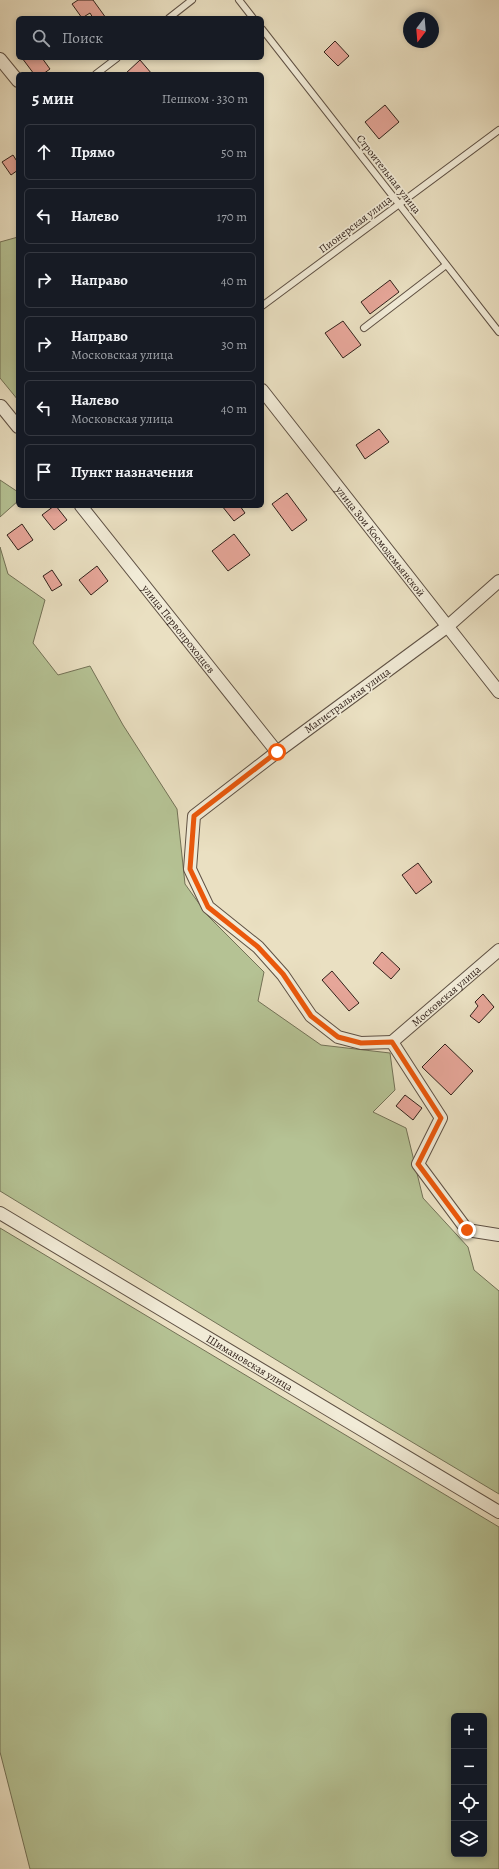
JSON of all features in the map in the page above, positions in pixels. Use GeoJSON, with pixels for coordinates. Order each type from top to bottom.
{"type":"FeatureCollection","features":[{"type":"Feature","properties":{"kind":"street"},"geometry":{"type":"LineString","coordinates":[[0,59],[16,79]]}},
{"type":"Feature","properties":{"kind":"street","name":"улица Зои Космодемьянской"},"geometry":{"type":"LineString","coordinates":[[264,393],[499,692]]}},
{"type":"Feature","properties":{"kind":"street"},"geometry":{"type":"LineString","coordinates":[[1,406],[16,425]]}},
{"type":"Feature","properties":{"kind":"street","name":"улица Первопроходцев"},"geometry":{"type":"LineString","coordinates":[[83,508],[277,752]]}},
{"type":"Feature","properties":{"kind":"street","name":"Магистральная улица"},"geometry":{"type":"LineString","coordinates":[[392,1042],[361,1043],[338,1037],[311,1016],[283,974],[258,947],[208,907],[190,869],[194,816],[277,752],[448,626],[499,581]]}},
{"type":"Feature","properties":{"kind":"street","name":"Московская улица"},"geometry":{"type":"LineString","coordinates":[[392,1042],[499,950]]}},
{"type":"Feature","properties":{"kind":"street"},"geometry":{"type":"LineString","coordinates":[[392,1042],[441,1118],[418,1164],[467,1230],[499,1235]]}},
{"type":"Feature","properties":{"kind":"street","name":"Шимановская улица"},"geometry":{"type":"LineString","coordinates":[[0,1213],[499,1512]]}},
{"type":"Feature","properties":{"kind":"lane"},"geometry":{"type":"LineString","coordinates":[[172,16],[192,0]]}},
{"type":"Feature","properties":{"kind":"lane"},"geometry":{"type":"LineString","coordinates":[[239,0],[251,16]]}},
{"type":"Feature","properties":{"kind":"lane","name":"Строительная улица"},"geometry":{"type":"LineString","coordinates":[[264,32],[499,332]]}},
{"type":"Feature","properties":{"kind":"lane"},"geometry":{"type":"LineString","coordinates":[[99,72],[114,60]]}},
{"type":"Feature","properties":{"kind":"lane","name":"Пионерская улица"},"geometry":{"type":"LineString","coordinates":[[264,305],[499,130]]}},
{"type":"Feature","properties":{"kind":"lane"},"geometry":{"type":"LineString","coordinates":[[364,328],[446,265]]}},
{"type":"Feature","properties":{"kind":"green space"},"geometry":{"type":"Polygon","coordinates":[[[16,238],[16,398],[0,378],[0,242],[16,238]]]}},
{"type":"Feature","properties":{"kind":"green space"},"geometry":{"type":"Polygon","coordinates":[[[0,480],[16,491],[16,503],[0,517],[0,480]]]}},
{"type":"Feature","properties":{"kind":"green space"},"geometry":{"type":"Polygon","coordinates":[[[0,547],[8,574],[45,600],[33,643],[58,675],[90,666],[123,725],[177,809],[185,884],[208,916],[264,972],[258,1001],[321,1045],[390,1053],[395,1090],[373,1112],[406,1128],[423,1198],[468,1247],[474,1270],[499,1291],[499,1494],[0,1191],[0,547]]]}},
{"type":"Feature","properties":{"kind":"green space"},"geometry":{"type":"Polygon","coordinates":[[[0,1228],[499,1527],[499,1869],[30,1869],[0,1752],[0,1228]]]}},
{"type":"Feature","properties":{"kind":"building"},"geometry":{"type":"Polygon","coordinates":[[[78,0],[93,0],[105,16],[92,16],[90,13],[85,16],[81,16],[72,4],[78,0]]]}},
{"type":"Feature","properties":{"kind":"building"},"geometry":{"type":"Polygon","coordinates":[[[335,41],[349,56],[338,66],[324,52],[335,41]]]}},
{"type":"Feature","properties":{"kind":"building"},"geometry":{"type":"Polygon","coordinates":[[[24,60],[43,60],[50,69],[46,72],[32,72],[24,60]]]}},
{"type":"Feature","properties":{"kind":"building"},"geometry":{"type":"Polygon","coordinates":[[[140,60],[150,72],[127,72],[140,60]]]}},
{"type":"Feature","properties":{"kind":"building"},"geometry":{"type":"Polygon","coordinates":[[[385,105],[399,122],[379,139],[365,122],[385,105]]]}},
{"type":"Feature","properties":{"kind":"building"},"geometry":{"type":"Polygon","coordinates":[[[13,155],[16,160],[16,171],[11,175],[2,162],[13,155]]]}},
{"type":"Feature","properties":{"kind":"building"},"geometry":{"type":"Polygon","coordinates":[[[390,280],[399,292],[370,314],[361,302],[390,280]]]}},
{"type":"Feature","properties":{"kind":"building"},"geometry":{"type":"Polygon","coordinates":[[[343,321],[361,345],[343,358],[325,333],[343,321]]]}},
{"type":"Feature","properties":{"kind":"building"},"geometry":{"type":"Polygon","coordinates":[[[379,429],[389,442],[365,459],[356,445],[379,429]]]}},
{"type":"Feature","properties":{"kind":"building"},"geometry":{"type":"Polygon","coordinates":[[[287,493],[307,520],[292,531],[272,504],[287,493]]]}},
{"type":"Feature","properties":{"kind":"building"},"geometry":{"type":"Polygon","coordinates":[[[51,508],[58,508],[67,520],[54,530],[42,515],[51,508]]]}},
{"type":"Feature","properties":{"kind":"building"},"geometry":{"type":"Polygon","coordinates":[[[224,508],[241,508],[245,513],[234,521],[224,508]]]}},
{"type":"Feature","properties":{"kind":"building"},"geometry":{"type":"Polygon","coordinates":[[[22,524],[33,540],[18,550],[7,535],[22,524]]]}},
{"type":"Feature","properties":{"kind":"building"},"geometry":{"type":"Polygon","coordinates":[[[234,534],[250,555],[228,571],[212,551],[234,534]]]}},
{"type":"Feature","properties":{"kind":"building"},"geometry":{"type":"Polygon","coordinates":[[[97,566],[108,581],[91,595],[79,580],[97,566]]]}},
{"type":"Feature","properties":{"kind":"building"},"geometry":{"type":"Polygon","coordinates":[[[52,570],[62,585],[52,591],[43,576],[52,570]]]}},
{"type":"Feature","properties":{"kind":"building"},"geometry":{"type":"Polygon","coordinates":[[[418,863],[432,882],[416,894],[402,875],[418,863]]]}},
{"type":"Feature","properties":{"kind":"building"},"geometry":{"type":"Polygon","coordinates":[[[382,952],[400,969],[391,979],[373,963],[382,952]]]}},
{"type":"Feature","properties":{"kind":"building"},"geometry":{"type":"Polygon","coordinates":[[[332,971],[359,1003],[349,1011],[322,980],[332,971]]]}},
{"type":"Feature","properties":{"kind":"building"},"geometry":{"type":"Polygon","coordinates":[[[483,994],[494,1007],[479,1023],[470,1016],[478,1006],[475,1002],[483,994]]]}},
{"type":"Feature","properties":{"kind":"building"},"geometry":{"type":"Polygon","coordinates":[[[445,1044],[473,1071],[451,1095],[422,1067],[445,1044]]]}},
{"type":"Feature","properties":{"kind":"building"},"geometry":{"type":"Polygon","coordinates":[[[405,1095],[422,1108],[413,1120],[396,1106],[405,1095]]]}},
{"type":"Feature","properties":{"kind":"route"},"geometry":{"type":"LineString","coordinates":[[277,752],[194,816],[190,869],[208,907],[235,927],[258,947],[283,974],[311,1016],[338,1037],[361,1043],[392,1042],[441,1118],[418,1164],[467,1230]]}}]}
